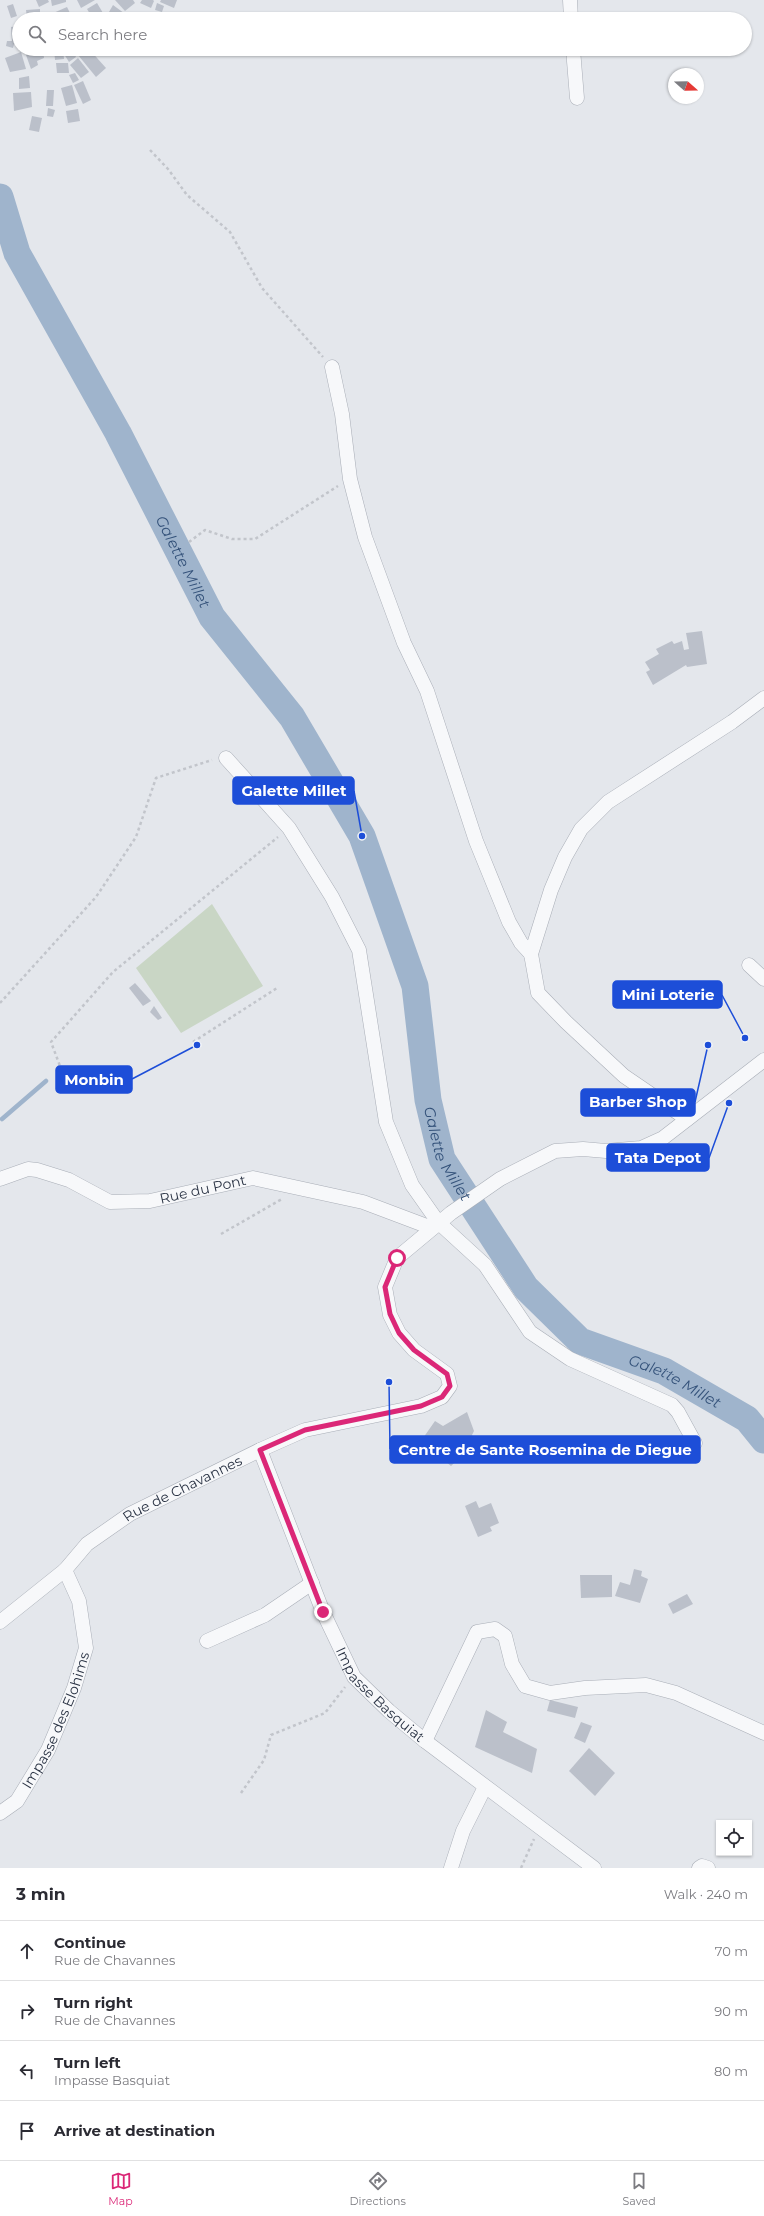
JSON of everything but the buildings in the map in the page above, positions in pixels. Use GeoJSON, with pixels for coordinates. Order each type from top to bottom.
{"type":"FeatureCollection","features":[{"type":"Feature","properties":{"kind":"street"},"geometry":{"type":"LineString","coordinates":[[570,0],[571,12]]}},
{"type":"Feature","properties":{"kind":"street"},"geometry":{"type":"LineString","coordinates":[[574,56],[577,98]]}},
{"type":"Feature","properties":{"kind":"street"},"geometry":{"type":"LineString","coordinates":[[332,367],[342,414],[350,478],[365,537],[404,643],[427,691],[476,841],[509,922],[521,943],[531,954]]}},
{"type":"Feature","properties":{"kind":"street"},"geometry":{"type":"LineString","coordinates":[[687,1119],[624,1076],[566,1022],[538,993],[531,954],[551,890],[564,857],[581,829],[608,802],[726,726],[764,698]]}},
{"type":"Feature","properties":{"kind":"street"},"geometry":{"type":"LineString","coordinates":[[226,758],[289,828],[332,897],[359,950],[386,1122],[412,1185],[435,1225],[485,1265],[530,1332],[570,1359],[672,1404],[695,1443]]}},
{"type":"Feature","properties":{"kind":"street"},"geometry":{"type":"LineString","coordinates":[[749,965],[764,979]]}},
{"type":"Feature","properties":{"kind":"street","name":"Rue de Chavannes"},"geometry":{"type":"LineString","coordinates":[[0,1622],[65,1570],[87,1544],[130,1514],[260,1450],[305,1430],[421,1406],[442,1397],[450,1386],[447,1374],[414,1350],[399,1333],[390,1314],[385,1287],[397,1258],[435,1225],[500,1179],[555,1151],[583,1149],[606,1151],[641,1148],[663,1138],[764,1060]]}},
{"type":"Feature","properties":{"kind":"street","name":"Rue du Pont"},"geometry":{"type":"LineString","coordinates":[[0,1179],[28,1169],[37,1170],[68,1180],[110,1202],[150,1201],[253,1178],[363,1202],[435,1225]]}},
{"type":"Feature","properties":{"kind":"street","name":"Impasse Basquiat"},"geometry":{"type":"LineString","coordinates":[[260,1450],[312,1583],[354,1677],[389,1712],[485,1787],[594,1868]]}},
{"type":"Feature","properties":{"kind":"street","name":"Impasse des Elohims"},"geometry":{"type":"LineString","coordinates":[[0,1813],[17,1801],[48,1750],[74,1688],[86,1648],[79,1601],[65,1570]]}},
{"type":"Feature","properties":{"kind":"street"},"geometry":{"type":"LineString","coordinates":[[207,1641],[265,1615],[312,1583]]}},
{"type":"Feature","properties":{"kind":"street"},"geometry":{"type":"LineString","coordinates":[[426,1741],[477,1632],[495,1629],[505,1636],[512,1664],[525,1686],[550,1693],[585,1688],[646,1685],[676,1693],[764,1733]]}},
{"type":"Feature","properties":{"kind":"street"},"geometry":{"type":"LineString","coordinates":[[450,1868],[463,1831],[485,1787]]}},
{"type":"Feature","properties":{"kind":"street"},"geometry":{"type":"LineString","coordinates":[[699,1868],[702,1866],[708,1868]]}},
{"type":"Feature","properties":{"kind":"path"},"geometry":{"type":"LineString","coordinates":[[150,150],[168,169],[187,195],[230,232],[262,288],[332,367]]}},
{"type":"Feature","properties":{"kind":"path"},"geometry":{"type":"LineString","coordinates":[[189,542],[205,530],[232,539],[255,540],[350,478]]}},
{"type":"Feature","properties":{"kind":"path"},"geometry":{"type":"LineString","coordinates":[[0,1003],[96,897],[136,837],[156,778],[221,757],[226,758]]}},
{"type":"Feature","properties":{"kind":"path"},"geometry":{"type":"LineString","coordinates":[[66,1082],[51,1042],[113,972],[289,828]]}},
{"type":"Feature","properties":{"kind":"path"},"geometry":{"type":"LineString","coordinates":[[193,1042],[277,988]]}},
{"type":"Feature","properties":{"kind":"path"},"geometry":{"type":"LineString","coordinates":[[221,1234],[301,1188]]}},
{"type":"Feature","properties":{"kind":"path"},"geometry":{"type":"LineString","coordinates":[[240,1793],[264,1760],[271,1735],[325,1713],[354,1677]]}},
{"type":"Feature","properties":{"kind":"path"},"geometry":{"type":"LineString","coordinates":[[521,1868],[540,1827]]}},
{"type":"Feature","properties":{"kind":"green space"},"geometry":{"type":"Polygon","coordinates":[[[212,904],[263,986],[181,1033],[136,968],[212,904]]]}},
{"type":"Feature","properties":{"kind":"waterway","name":"Galette Millet"},"geometry":{"type":"LineString","coordinates":[[0,197],[17,253],[118,433],[212,617],[292,717],[362,836],[415,986],[428,1100],[442,1159],[526,1288],[580,1341],[664,1371],[747,1419],[764,1440]]}},
{"type":"Feature","properties":{"kind":"waterway"},"geometry":{"type":"LineString","coordinates":[[2,1119],[46,1081]]}},
{"type":"Feature","properties":{"kind":"place","name":"Galette Millet"},"geometry":{"type":"Point","coordinates":[362,836]}},
{"type":"Feature","properties":{"kind":"place","name":"Mini Loterie"},"geometry":{"type":"Point","coordinates":[745,1038]}},
{"type":"Feature","properties":{"kind":"place","name":"Monbin"},"geometry":{"type":"Point","coordinates":[197,1045]}},
{"type":"Feature","properties":{"kind":"place","name":"Barber Shop"},"geometry":{"type":"Point","coordinates":[708,1045]}},
{"type":"Feature","properties":{"kind":"place","name":"Tata Depot"},"geometry":{"type":"Point","coordinates":[729,1103]}},
{"type":"Feature","properties":{"kind":"place","name":"Centre de Sante Rosemina de Diegue"},"geometry":{"type":"Point","coordinates":[389,1382]}},
{"type":"Feature","properties":{"kind":"route"},"geometry":{"type":"LineString","coordinates":[[323,1612],[260,1450],[305,1430],[421,1406],[442,1397],[450,1386],[447,1374],[414,1350],[399,1333],[390,1314],[385,1287],[397,1258]]}}]}
